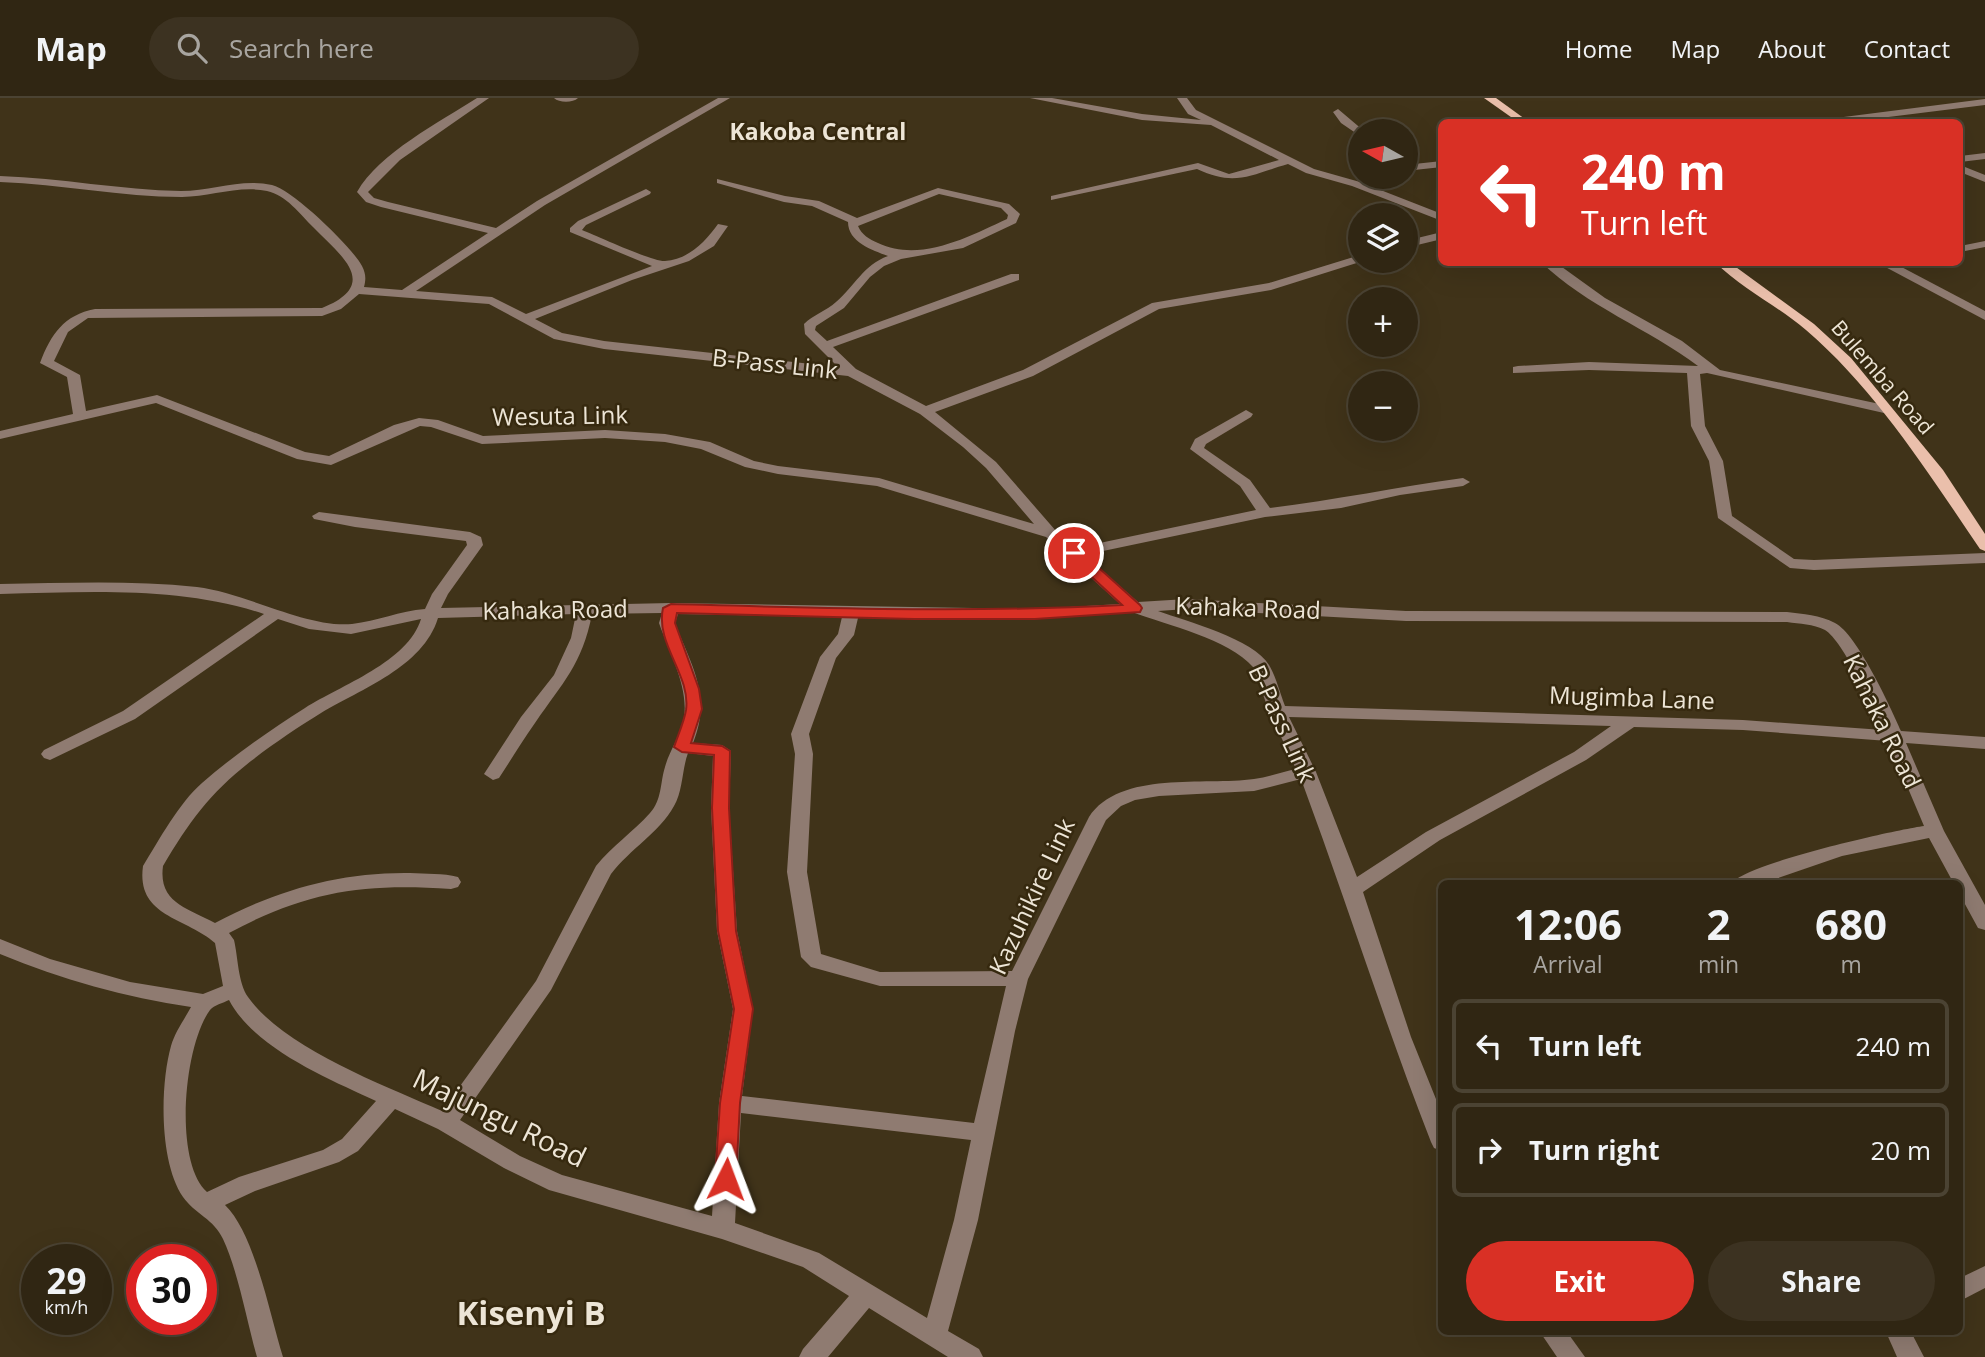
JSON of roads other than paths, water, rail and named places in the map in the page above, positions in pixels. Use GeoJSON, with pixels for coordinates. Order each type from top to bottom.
{"type":"FeatureCollection","features":[{"type":"Feature","properties":{"kind":"main road"},"geometry":{"type":"LineString","coordinates":[[1489,98],[1520,119]]}},
{"type":"Feature","properties":{"kind":"main road","name":"Bulemba Road"},"geometry":{"type":"LineString","coordinates":[[1726,266],[1823,337],[1846,361],[1938,473],[1985,546]]}},
{"type":"Feature","properties":{"kind":"street"},"geometry":{"type":"LineString","coordinates":[[484,98],[388,164],[366,182],[362,192],[370,200],[385,205],[495,231]]}},
{"type":"Feature","properties":{"kind":"street"},"geometry":{"type":"LineString","coordinates":[[559,98],[573,98]]}},
{"type":"Feature","properties":{"kind":"street"},"geometry":{"type":"LineString","coordinates":[[407,292],[495,231],[614,159],[725,98]]}},
{"type":"Feature","properties":{"kind":"street"},"geometry":{"type":"LineString","coordinates":[[1035,98],[1079,102],[1152,118],[1217,125]]}},
{"type":"Feature","properties":{"kind":"street"},"geometry":{"type":"LineString","coordinates":[[1182,98],[1192,112],[1217,125],[1326,177],[1348,182]]}},
{"type":"Feature","properties":{"kind":"street"},"geometry":{"type":"LineString","coordinates":[[1870,119],[1985,102]]}},
{"type":"Feature","properties":{"kind":"street"},"geometry":{"type":"LineString","coordinates":[[1338,112],[1348,123]]}},
{"type":"Feature","properties":{"kind":"street"},"geometry":{"type":"LineString","coordinates":[[1963,159],[1985,156]]}},
{"type":"Feature","properties":{"kind":"street"},"geometry":{"type":"LineString","coordinates":[[1055,198],[1185,168],[1202,166],[1220,176],[1229,177],[1290,160]]}},
{"type":"Feature","properties":{"kind":"street"},"geometry":{"type":"LineString","coordinates":[[1418,167],[1438,164]]}},
{"type":"Feature","properties":{"kind":"street"},"geometry":{"type":"LineString","coordinates":[[1963,172],[1985,179]]}},
{"type":"Feature","properties":{"kind":"street"},"geometry":{"type":"LineString","coordinates":[[0,179],[178,194],[253,187],[274,189],[297,206],[354,262],[361,279],[358,290],[334,308],[322,312],[95,313],[79,316],[61,332],[47,363],[73,375],[80,416]]}},
{"type":"Feature","properties":{"kind":"street"},"geometry":{"type":"LineString","coordinates":[[721,181],[784,199],[815,203],[856,222]]}},
{"type":"Feature","properties":{"kind":"street"},"geometry":{"type":"LineString","coordinates":[[1369,189],[1438,216]]}},
{"type":"Feature","properties":{"kind":"street"},"geometry":{"type":"LineString","coordinates":[[851,372],[809,331],[810,324],[840,305],[873,267],[899,256],[959,246],[1012,222],[1014,215],[1005,206],[938,191],[856,222],[851,227],[866,243],[899,256]]}},
{"type":"Feature","properties":{"kind":"street"},"geometry":{"type":"LineString","coordinates":[[646,192],[582,223],[576,228],[576,232],[666,267]]}},
{"type":"Feature","properties":{"kind":"street"},"geometry":{"type":"LineString","coordinates":[[526,318],[628,277],[666,267],[702,251],[722,226]]}},
{"type":"Feature","properties":{"kind":"street"},"geometry":{"type":"LineString","coordinates":[[1418,241],[1438,236]]}},
{"type":"Feature","properties":{"kind":"street"},"geometry":{"type":"LineString","coordinates":[[1963,248],[1985,244]]}},
{"type":"Feature","properties":{"kind":"street"},"geometry":{"type":"LineString","coordinates":[[925,411],[1028,373],[1156,306],[1271,286],[1348,262]]}},
{"type":"Feature","properties":{"kind":"street"},"geometry":{"type":"LineString","coordinates":[[1553,266],[1601,301],[1677,344],[1700,370],[1698,426],[1716,461],[1725,518],[1783,560],[1814,565],[1985,558]]}},
{"type":"Feature","properties":{"kind":"street"},"geometry":{"type":"LineString","coordinates":[[1890,266],[1985,316]]}},
{"type":"Feature","properties":{"kind":"street"},"geometry":{"type":"LineString","coordinates":[[825,346],[1015,277]]}},
{"type":"Feature","properties":{"kind":"street","name":"B-Pass Link"},"geometry":{"type":"LineString","coordinates":[[358,290],[492,301],[558,336],[604,345],[851,372],[925,411],[991,465],[1051,534],[1135,608],[1241,648],[1261,666],[1278,711],[1307,772],[1352,890],[1400,1037],[1438,1132]]}},
{"type":"Feature","properties":{"kind":"street"},"geometry":{"type":"LineString","coordinates":[[1518,370],[1589,366],[1700,370],[1806,395],[1860,402],[1884,409]]}},
{"type":"Feature","properties":{"kind":"street","name":"Wesuta Link"},"geometry":{"type":"LineString","coordinates":[[0,435],[150,400],[165,401],[289,452],[325,462],[341,458],[399,428],[419,422],[433,422],[482,440],[605,434],[665,438],[705,445],[750,464],[778,470],[879,482],[1051,534]]}},
{"type":"Feature","properties":{"kind":"street"},"geometry":{"type":"LineString","coordinates":[[1246,414],[1200,442],[1197,449],[1248,484],[1259,496],[1265,513]]}},
{"type":"Feature","properties":{"kind":"street"},"geometry":{"type":"LineString","coordinates":[[1074,553],[1265,513],[1342,504],[1400,491],[1463,482]]}},
{"type":"Feature","properties":{"kind":"street"},"geometry":{"type":"LineString","coordinates":[[319,516],[476,540],[440,594],[426,630],[387,669],[314,710],[219,776],[170,838],[153,866],[150,880],[155,895],[167,906],[215,932],[269,904],[344,884],[389,880],[451,882]]}},
{"type":"Feature","properties":{"kind":"street","name":"Kahaka Road"},"geometry":{"type":"LineString","coordinates":[[0,589],[96,587],[197,592],[232,598],[309,624],[351,629],[408,615],[431,613],[671,608],[1035,614],[1187,604],[1347,610],[1406,616],[1787,617],[1833,628],[1841,637],[1877,696],[1935,831],[1962,880]]}},
{"type":"Feature","properties":{"kind":"street"},"geometry":{"type":"LineString","coordinates":[[446,1123],[544,985],[603,871],[615,856],[657,817],[667,803],[674,766],[694,709],[691,689],[667,623],[671,608]]}},
{"type":"Feature","properties":{"kind":"street"},"geometry":{"type":"LineString","coordinates":[[494,774],[527,720],[562,676],[579,638],[585,609]]}},
{"type":"Feature","properties":{"kind":"street"},"geometry":{"type":"LineString","coordinates":[[851,613],[846,635],[828,657],[800,734],[804,754],[797,872],[811,957],[818,962],[880,979],[1017,979]]}},
{"type":"Feature","properties":{"kind":"street"},"geometry":{"type":"LineString","coordinates":[[50,754],[129,715],[275,614]]}},
{"type":"Feature","properties":{"kind":"street","name":"Mugimba Lane"},"geometry":{"type":"LineString","coordinates":[[1278,711],[1743,725],[1893,734],[1985,743]]}},
{"type":"Feature","properties":{"kind":"street"},"geometry":{"type":"LineString","coordinates":[[1352,890],[1433,836],[1580,756],[1631,722]]}},
{"type":"Feature","properties":{"kind":"street"},"geometry":{"type":"LineString","coordinates":[[682,747],[722,751],[720,808],[727,931],[743,1009],[730,1103],[723,1229]]}},
{"type":"Feature","properties":{"kind":"street","name":"Kazuhikire Link"},"geometry":{"type":"LineString","coordinates":[[935,1335],[966,1220],[1017,979],[1098,817],[1114,802],[1130,795],[1160,790],[1254,785],[1307,772]]}},
{"type":"Feature","properties":{"kind":"street"},"geometry":{"type":"LineString","coordinates":[[1751,880],[1775,870],[1899,835],[1935,831]]}},
{"type":"Feature","properties":{"kind":"street","name":"Kahaka Road"},"geometry":{"type":"LineString","coordinates":[[1963,883],[1985,923]]}},
{"type":"Feature","properties":{"kind":"street","name":"Majungu Road"},"geometry":{"type":"LineString","coordinates":[[215,932],[224,940],[234,990],[241,1003],[260,1023],[289,1046],[330,1070],[446,1123],[512,1162],[557,1183],[723,1229],[811,1260],[970,1357]]}},
{"type":"Feature","properties":{"kind":"street"},"geometry":{"type":"LineString","coordinates":[[0,946],[43,964],[130,990],[204,1002],[234,990]]}},
{"type":"Feature","properties":{"kind":"street"},"geometry":{"type":"LineString","coordinates":[[204,1002],[182,1045],[176,1089],[180,1154],[191,1189],[204,1204],[218,1213],[229,1226],[236,1241],[270,1357]]}},
{"type":"Feature","properties":{"kind":"street"},"geometry":{"type":"LineString","coordinates":[[204,1204],[247,1184],[331,1156],[350,1145],[393,1097]]}},
{"type":"Feature","properties":{"kind":"street"},"geometry":{"type":"LineString","coordinates":[[730,1103],[983,1133]]}},
{"type":"Feature","properties":{"kind":"street"},"geometry":{"type":"LineString","coordinates":[[1963,1289],[1985,1276]]}},
{"type":"Feature","properties":{"kind":"street"},"geometry":{"type":"LineString","coordinates":[[812,1357],[866,1294]]}},
{"type":"Feature","properties":{"kind":"street"},"geometry":{"type":"LineString","coordinates":[[1554,1335],[1572,1357]]}},
{"type":"Feature","properties":{"kind":"street"},"geometry":{"type":"LineString","coordinates":[[1899,1335],[1910,1357]]}},
{"type":"Feature","properties":{"kind":"district","name":"Kakoba Central"},"geometry":{"type":"Point","coordinates":[818,131]}},
{"type":"Feature","properties":{"kind":"district","name":"Kisenyi B"},"geometry":{"type":"Point","coordinates":[531,1312]}}]}
